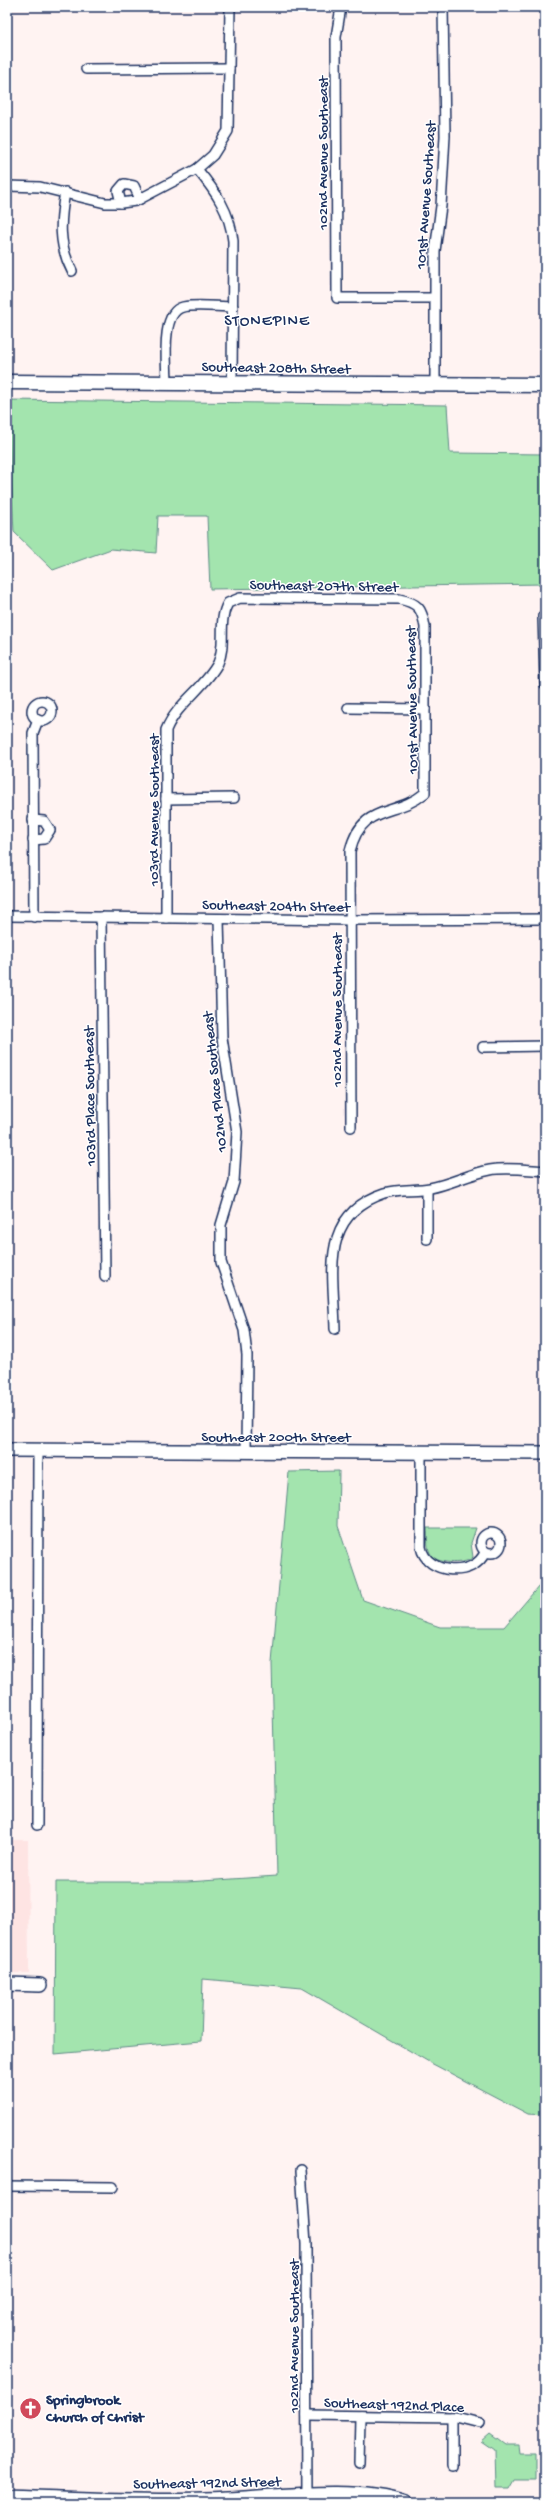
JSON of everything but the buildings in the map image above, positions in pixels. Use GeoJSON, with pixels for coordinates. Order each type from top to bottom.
{"type":"FeatureCollection","features":[{"type":"Feature","properties":{"kind":"main road","name":"Southeast 208th Street"},"geometry":{"type":"LineString","coordinates":[[7,382],[435,386],[545,385]]}},
{"type":"Feature","properties":{"kind":"street"},"geometry":{"type":"LineString","coordinates":[[7,186],[40,187],[105,203],[121,203],[140,199],[197,169],[213,155],[228,131],[230,7]]}},
{"type":"Feature","properties":{"kind":"street","name":"102nd Avenue Southeast"},"geometry":{"type":"LineString","coordinates":[[341,7],[336,37],[337,298],[434,298]]}},
{"type":"Feature","properties":{"kind":"street","name":"101st Avenue Southeast"},"geometry":{"type":"LineString","coordinates":[[435,386],[434,298],[445,136],[443,7]]}},
{"type":"Feature","properties":{"kind":"street"},"geometry":{"type":"LineString","coordinates":[[86,69],[229,68]]}},
{"type":"Feature","properties":{"kind":"street"},"geometry":{"type":"LineString","coordinates":[[197,169],[215,191],[231,224],[233,307],[232,383]]}},
{"type":"Feature","properties":{"kind":"street"},"geometry":{"type":"LineString","coordinates":[[121,203],[118,191],[124,184],[134,186],[140,199]]}},
{"type":"Feature","properties":{"kind":"street"},"geometry":{"type":"LineString","coordinates":[[65,192],[60,221],[61,245],[72,271]]}},
{"type":"Feature","properties":{"kind":"street"},"geometry":{"type":"LineString","coordinates":[[167,383],[168,325],[173,313],[183,307],[233,307]]}},
{"type":"Feature","properties":{"kind":"street","name":"Southeast 207th Street"},"geometry":{"type":"LineString","coordinates":[[228,603],[240,598],[399,600],[412,602],[419,608]]}},
{"type":"Feature","properties":{"kind":"street","name":"103rd Avenue Southeast"},"geometry":{"type":"LineString","coordinates":[[166,918],[166,730],[176,713],[213,671],[219,660],[221,619],[228,603]]}},
{"type":"Feature","properties":{"kind":"street","name":"101st Avenue Southeast"},"geometry":{"type":"LineString","coordinates":[[419,608],[425,628],[426,793]]}},
{"type":"Feature","properties":{"kind":"street"},"geometry":{"type":"LineString","coordinates":[[543,616],[545,684]]}},
{"type":"Feature","properties":{"kind":"street"},"geometry":{"type":"LineString","coordinates":[[348,708],[425,709]]}},
{"type":"Feature","properties":{"kind":"street"},"geometry":{"type":"LineString","coordinates":[[34,917],[33,733],[38,720]]}},
{"type":"Feature","properties":{"kind":"street","name":"102nd Avenue Southeast"},"geometry":{"type":"LineString","coordinates":[[351,1127],[349,920],[350,851],[354,837],[363,823],[373,816],[416,801],[426,793]]}},
{"type":"Feature","properties":{"kind":"street"},"geometry":{"type":"LineString","coordinates":[[166,798],[234,798]]}},
{"type":"Feature","properties":{"kind":"street"},"geometry":{"type":"LineString","coordinates":[[33,820],[44,821],[50,830],[44,839],[33,840]]}},
{"type":"Feature","properties":{"kind":"street","name":"Southeast 204th Street"},"geometry":{"type":"LineString","coordinates":[[7,916],[349,920],[545,919]]}},
{"type":"Feature","properties":{"kind":"street","name":"103rd Place Southeast"},"geometry":{"type":"LineString","coordinates":[[101,917],[105,1276]]}},
{"type":"Feature","properties":{"kind":"street","name":"102nd Place Southeast"},"geometry":{"type":"LineString","coordinates":[[219,919],[222,1038],[237,1140],[234,1182],[221,1225],[221,1262],[244,1330],[247,1355],[246,1452]]}},
{"type":"Feature","properties":{"kind":"street"},"geometry":{"type":"LineString","coordinates":[[483,1047],[545,1046]]}},
{"type":"Feature","properties":{"kind":"street"},"geometry":{"type":"LineString","coordinates":[[336,1329],[336,1239],[347,1216],[364,1203],[384,1193],[406,1188],[428,1189],[492,1170],[545,1171]]}},
{"type":"Feature","properties":{"kind":"street"},"geometry":{"type":"LineString","coordinates":[[428,1189],[428,1239]]}},
{"type":"Feature","properties":{"kind":"street","name":"Southeast 200th Street"},"geometry":{"type":"LineString","coordinates":[[7,1450],[545,1453]]}},
{"type":"Feature","properties":{"kind":"street"},"geometry":{"type":"LineString","coordinates":[[37,1825],[38,1451]]}},
{"type":"Feature","properties":{"kind":"street"},"geometry":{"type":"LineString","coordinates":[[422,1453],[421,1546],[424,1557],[432,1566],[439,1568],[466,1569],[478,1563],[485,1552]]}},
{"type":"Feature","properties":{"kind":"street"},"geometry":{"type":"LineString","coordinates":[[7,1984],[40,1985]]}},
{"type":"Feature","properties":{"kind":"street","name":"102nd Avenue Southeast"},"geometry":{"type":"LineString","coordinates":[[300,2170],[306,2244],[308,2415],[307,2499]]}},
{"type":"Feature","properties":{"kind":"street"},"geometry":{"type":"LineString","coordinates":[[7,2186],[113,2187]]}},
{"type":"Feature","properties":{"kind":"street","name":"Southeast 192nd Place"},"geometry":{"type":"LineString","coordinates":[[308,2415],[452,2417],[480,2423]]}},
{"type":"Feature","properties":{"kind":"street"},"geometry":{"type":"LineString","coordinates":[[359,2463],[360,2416]]}},
{"type":"Feature","properties":{"kind":"street"},"geometry":{"type":"LineString","coordinates":[[452,2417],[452,2466]]}},
{"type":"Feature","properties":{"kind":"street","name":"Southeast 192nd Street"},"geometry":{"type":"LineString","coordinates":[[7,2496],[203,2500],[307,2499],[370,2495],[391,2498],[406,2503]]}},
{"type":"Feature","properties":{"kind":"shaded area"},"geometry":{"type":"Polygon","coordinates":[[[7,1840],[28,1840],[29,1973],[7,1973],[7,1840]]]}},
{"type":"Feature","properties":{"kind":"green space"},"geometry":{"type":"Polygon","coordinates":[[[7,400],[447,405],[450,453],[545,454],[545,584],[210,589],[207,516],[158,516],[156,553],[111,549],[53,570],[14,532],[7,400]]]}},
{"type":"Feature","properties":{"kind":"green space"},"geometry":{"type":"Polygon","coordinates":[[[339,1471],[338,1526],[363,1600],[440,1627],[504,1627],[545,1579],[545,2115],[528,2114],[429,2062],[302,1988],[203,1979],[201,2041],[55,2054],[56,1882],[187,1882],[277,1876],[272,1663],[289,1472],[339,1471]]]}},
{"type":"Feature","properties":{"kind":"green space"},"geometry":{"type":"Polygon","coordinates":[[[427,1528],[476,1528],[471,1543],[473,1557],[470,1560],[459,1562],[446,1562],[435,1559],[429,1550],[427,1528]]]}},
{"type":"Feature","properties":{"kind":"green space"},"geometry":{"type":"Polygon","coordinates":[[[490,2434],[505,2445],[518,2445],[519,2453],[536,2453],[536,2480],[515,2480],[510,2489],[496,2489],[495,2450],[482,2441],[490,2434]]]}},
{"type":"Feature","properties":{"kind":"place","name":"Springbrook Church of Christ"},"geometry":{"type":"Point","coordinates":[30,2408]}},
{"type":"Feature","properties":{"kind":"district","name":"STONEPINE"},"geometry":{"type":"Point","coordinates":[267,319]}}]}
